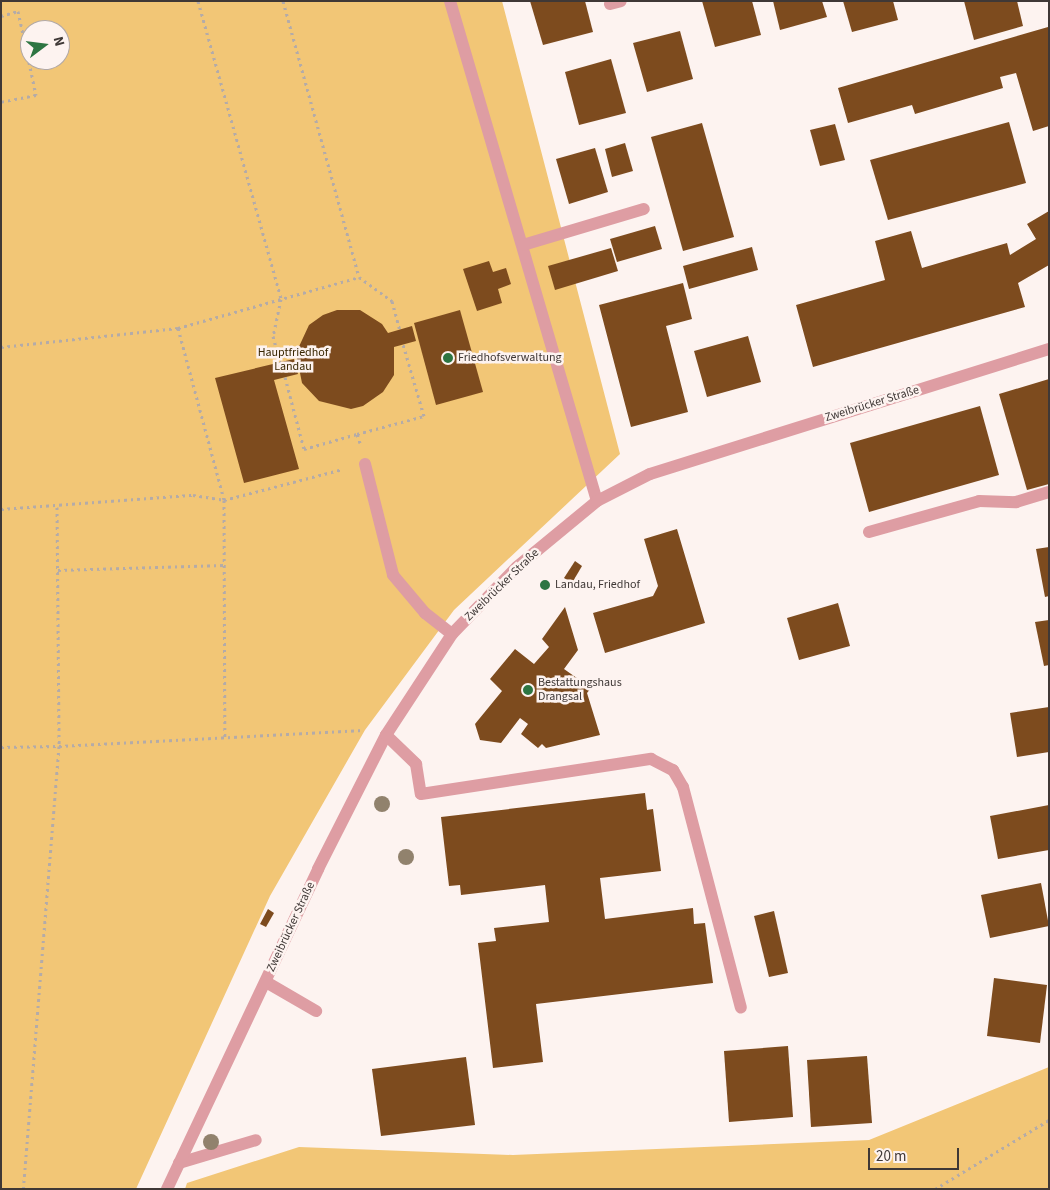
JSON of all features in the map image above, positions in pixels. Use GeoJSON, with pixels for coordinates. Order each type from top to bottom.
{"type":"FeatureCollection","features":[{"type":"Feature","properties":{"kind":"street"},"geometry":{"type":"LineString","coordinates":[[450,1],[523,245],[596,501]]}},
{"type":"Feature","properties":{"kind":"street"},"geometry":{"type":"LineString","coordinates":[[523,245],[644,209]]}},
{"type":"Feature","properties":{"kind":"street","name":"Zweibrücker Straße"},"geometry":{"type":"LineString","coordinates":[[167,1189],[318,869],[386,735],[410,695],[452,634],[517,567],[596,501],[650,474],[1049,349]]}},
{"type":"Feature","properties":{"kind":"street"},"geometry":{"type":"LineString","coordinates":[[365,464],[393,575],[425,613],[452,634]]}},
{"type":"Feature","properties":{"kind":"street"},"geometry":{"type":"LineString","coordinates":[[869,532],[979,501],[1016,502],[1049,492]]}},
{"type":"Feature","properties":{"kind":"street"},"geometry":{"type":"LineString","coordinates":[[386,735],[416,764],[421,794],[651,759],[673,770],[683,788],[741,1008]]}},
{"type":"Feature","properties":{"kind":"street"},"geometry":{"type":"LineString","coordinates":[[266,982],[316,1011]]}},
{"type":"Feature","properties":{"kind":"street"},"geometry":{"type":"LineString","coordinates":[[179,1163],[256,1140]]}},
{"type":"Feature","properties":{"kind":"path"},"geometry":{"type":"LineString","coordinates":[[198,1],[280,299],[273,336],[280,363]]}},
{"type":"Feature","properties":{"kind":"path"},"geometry":{"type":"LineString","coordinates":[[282,1],[359,277],[392,302],[400,330]]}},
{"type":"Feature","properties":{"kind":"path"},"geometry":{"type":"LineString","coordinates":[[1,16],[18,11],[36,95],[1,102]]}},
{"type":"Feature","properties":{"kind":"path"},"geometry":{"type":"LineString","coordinates":[[1,347],[178,328],[359,277]]}},
{"type":"Feature","properties":{"kind":"path"},"geometry":{"type":"LineString","coordinates":[[178,328],[224,500],[225,738]]}},
{"type":"Feature","properties":{"kind":"path"},"geometry":{"type":"LineString","coordinates":[[285,377],[304,449],[424,416],[404,344]]}},
{"type":"Feature","properties":{"kind":"path"},"geometry":{"type":"LineString","coordinates":[[1,509],[57,507],[193,495],[224,500],[365,464],[357,434]]}},
{"type":"Feature","properties":{"kind":"path"},"geometry":{"type":"LineString","coordinates":[[23,1189],[59,746],[57,507]]}},
{"type":"Feature","properties":{"kind":"path"},"geometry":{"type":"LineString","coordinates":[[58,570],[224,565]]}},
{"type":"Feature","properties":{"kind":"path"},"geometry":{"type":"LineString","coordinates":[[1,747],[59,746],[365,730],[386,735]]}},
{"type":"Feature","properties":{"kind":"path"},"geometry":{"type":"LineString","coordinates":[[934,1189],[1049,1120]]}},
{"type":"Feature","properties":{"kind":"green space","name":"Hauptfriedhof Landau"},"geometry":{"type":"Polygon","coordinates":[[[1,1],[502,1],[620,454],[454,610],[365,730],[270,896],[136,1189],[1,1189],[1,1]]]}},
{"type":"Feature","properties":{"kind":"green space"},"geometry":{"type":"Polygon","coordinates":[[[1049,1067],[1049,1189],[185,1189],[187,1183],[299,1147],[513,1155],[869,1140],[1049,1067]]]}},
{"type":"Feature","properties":{"kind":"building"},"geometry":{"type":"Polygon","coordinates":[[[530,1],[585,1],[593,32],[543,45],[530,1]]]}},
{"type":"Feature","properties":{"kind":"building"},"geometry":{"type":"Polygon","coordinates":[[[702,1],[752,1],[761,35],[715,47],[702,1]]]}},
{"type":"Feature","properties":{"kind":"building"},"geometry":{"type":"Polygon","coordinates":[[[773,1],[822,1],[827,17],[780,30],[773,1]]]}},
{"type":"Feature","properties":{"kind":"building"},"geometry":{"type":"Polygon","coordinates":[[[843,1],[893,1],[898,20],[852,32],[843,1]]]}},
{"type":"Feature","properties":{"kind":"building"},"geometry":{"type":"Polygon","coordinates":[[[964,1],[1017,1],[1023,26],[974,40],[964,1]]]}},
{"type":"Feature","properties":{"kind":"building"},"geometry":{"type":"Polygon","coordinates":[[[1048,27],[1049,126],[1033,131],[1016,73],[1000,77],[1003,88],[915,114],[912,105],[848,123],[838,88],[1048,27]]]}},
{"type":"Feature","properties":{"kind":"building"},"geometry":{"type":"Polygon","coordinates":[[[680,31],[693,79],[647,92],[633,43],[680,31]]]}},
{"type":"Feature","properties":{"kind":"building"},"geometry":{"type":"Polygon","coordinates":[[[611,59],[626,113],[579,125],[565,72],[611,59]]]}},
{"type":"Feature","properties":{"kind":"building"},"geometry":{"type":"Polygon","coordinates":[[[1009,122],[1026,183],[888,220],[870,160],[1009,122]]]}},
{"type":"Feature","properties":{"kind":"building"},"geometry":{"type":"Polygon","coordinates":[[[702,123],[734,237],[683,251],[651,137],[702,123]]]}},
{"type":"Feature","properties":{"kind":"building"},"geometry":{"type":"Polygon","coordinates":[[[835,124],[845,160],[820,166],[810,130],[835,124]]]}},
{"type":"Feature","properties":{"kind":"building"},"geometry":{"type":"Polygon","coordinates":[[[625,143],[633,171],[612,177],[605,149],[625,143]]]}},
{"type":"Feature","properties":{"kind":"building"},"geometry":{"type":"Polygon","coordinates":[[[595,148],[608,192],[569,204],[556,159],[595,148]]]}},
{"type":"Feature","properties":{"kind":"building"},"geometry":{"type":"Polygon","coordinates":[[[1049,211],[1049,265],[1018,283],[1025,307],[813,367],[796,305],[885,280],[875,241],[911,231],[922,268],[1007,243],[1010,255],[1036,239],[1027,224],[1049,211]]]}},
{"type":"Feature","properties":{"kind":"building"},"geometry":{"type":"Polygon","coordinates":[[[655,226],[662,249],[617,262],[610,239],[655,226]]]}},
{"type":"Feature","properties":{"kind":"building"},"geometry":{"type":"Polygon","coordinates":[[[752,247],[758,270],[689,289],[683,266],[752,247]]]}},
{"type":"Feature","properties":{"kind":"building"},"geometry":{"type":"Polygon","coordinates":[[[611,248],[618,271],[555,290],[548,266],[611,248]]]}},
{"type":"Feature","properties":{"kind":"building"},"geometry":{"type":"Polygon","coordinates":[[[489,261],[493,272],[506,268],[511,284],[498,289],[502,303],[477,311],[463,269],[489,261]]]}},
{"type":"Feature","properties":{"kind":"building"},"geometry":{"type":"Polygon","coordinates":[[[683,283],[692,319],[666,326],[688,412],[631,427],[599,305],[683,283]]]}},
{"type":"Feature","properties":{"kind":"building"},"geometry":{"type":"Polygon","coordinates":[[[337,310],[360,310],[382,324],[388,333],[412,326],[416,341],[394,347],[394,375],[383,392],[363,406],[351,409],[319,401],[302,383],[296,353],[309,325],[323,315],[337,310]]]}},
{"type":"Feature","properties":{"kind":"building","name":"Friedhofsverwaltung"},"geometry":{"type":"Polygon","coordinates":[[[460,310],[483,392],[436,405],[414,323],[460,310]]]}},
{"type":"Feature","properties":{"kind":"building"},"geometry":{"type":"Polygon","coordinates":[[[748,336],[761,382],[707,397],[694,351],[748,336]]]}},
{"type":"Feature","properties":{"kind":"building"},"geometry":{"type":"Polygon","coordinates":[[[294,359],[298,374],[274,380],[299,469],[244,483],[215,378],[294,359]]]}},
{"type":"Feature","properties":{"kind":"building"},"geometry":{"type":"Polygon","coordinates":[[[1049,379],[1049,484],[1027,490],[999,394],[1049,379]]]}},
{"type":"Feature","properties":{"kind":"building"},"geometry":{"type":"Polygon","coordinates":[[[980,406],[999,475],[869,512],[850,443],[980,406]]]}},
{"type":"Feature","properties":{"kind":"building"},"geometry":{"type":"Polygon","coordinates":[[[677,529],[705,623],[605,653],[593,613],[653,596],[658,586],[644,539],[677,529]]]}},
{"type":"Feature","properties":{"kind":"building"},"geometry":{"type":"Polygon","coordinates":[[[1049,547],[1049,596],[1045,597],[1036,549],[1049,547]]]}},
{"type":"Feature","properties":{"kind":"building"},"geometry":{"type":"Polygon","coordinates":[[[575,561],[582,566],[572,583],[564,578],[575,561]]]}},
{"type":"Feature","properties":{"kind":"building"},"geometry":{"type":"Polygon","coordinates":[[[838,603],[850,646],[799,660],[787,618],[838,603]]]}},
{"type":"Feature","properties":{"kind":"building"},"geometry":{"type":"Polygon","coordinates":[[[565,607],[578,650],[564,669],[591,688],[587,693],[600,735],[546,748],[542,744],[538,748],[521,734],[528,724],[520,718],[501,743],[480,740],[475,724],[502,691],[490,679],[515,649],[534,664],[549,647],[542,639],[565,607]]]}},
{"type":"Feature","properties":{"kind":"building"},"geometry":{"type":"Polygon","coordinates":[[[1049,620],[1049,665],[1044,666],[1035,622],[1049,620]]]}},
{"type":"Feature","properties":{"kind":"building"},"geometry":{"type":"Polygon","coordinates":[[[1049,707],[1049,752],[1017,757],[1010,713],[1049,707]]]}},
{"type":"Feature","properties":{"kind":"building"},"geometry":{"type":"Polygon","coordinates":[[[645,793],[647,810],[653,809],[661,871],[600,878],[605,919],[693,908],[694,924],[705,923],[713,983],[536,1004],[543,1062],[493,1068],[478,943],[496,941],[494,928],[549,922],[545,885],[461,895],[460,885],[449,886],[441,817],[645,793]]]}},
{"type":"Feature","properties":{"kind":"building"},"geometry":{"type":"Polygon","coordinates":[[[1049,805],[1049,850],[998,859],[990,816],[1049,805]]]}},
{"type":"Feature","properties":{"kind":"building"},"geometry":{"type":"Polygon","coordinates":[[[1041,883],[1049,926],[990,938],[981,895],[1041,883]]]}},
{"type":"Feature","properties":{"kind":"building"},"geometry":{"type":"Polygon","coordinates":[[[268,909],[274,913],[266,927],[260,924],[268,909]]]}},
{"type":"Feature","properties":{"kind":"building"},"geometry":{"type":"Polygon","coordinates":[[[774,911],[788,973],[769,977],[754,916],[774,911]]]}},
{"type":"Feature","properties":{"kind":"building"},"geometry":{"type":"Polygon","coordinates":[[[994,978],[1047,985],[1040,1043],[987,1036],[994,978]]]}},
{"type":"Feature","properties":{"kind":"building"},"geometry":{"type":"Polygon","coordinates":[[[788,1046],[793,1117],[729,1122],[724,1051],[788,1046]]]}},
{"type":"Feature","properties":{"kind":"building"},"geometry":{"type":"Polygon","coordinates":[[[867,1056],[872,1123],[811,1127],[807,1060],[867,1056]]]}},
{"type":"Feature","properties":{"kind":"building"},"geometry":{"type":"Polygon","coordinates":[[[466,1057],[475,1125],[381,1136],[372,1069],[466,1057]]]}},
{"type":"Feature","properties":{"kind":"place","name":"Friedhofsverwaltung"},"geometry":{"type":"Point","coordinates":[448,358]}},
{"type":"Feature","properties":{"kind":"place","name":"Landau, Friedhof"},"geometry":{"type":"Point","coordinates":[545,585]}},
{"type":"Feature","properties":{"kind":"place","name":"Bestattungshaus Drangsal"},"geometry":{"type":"Point","coordinates":[528,690]}}]}
